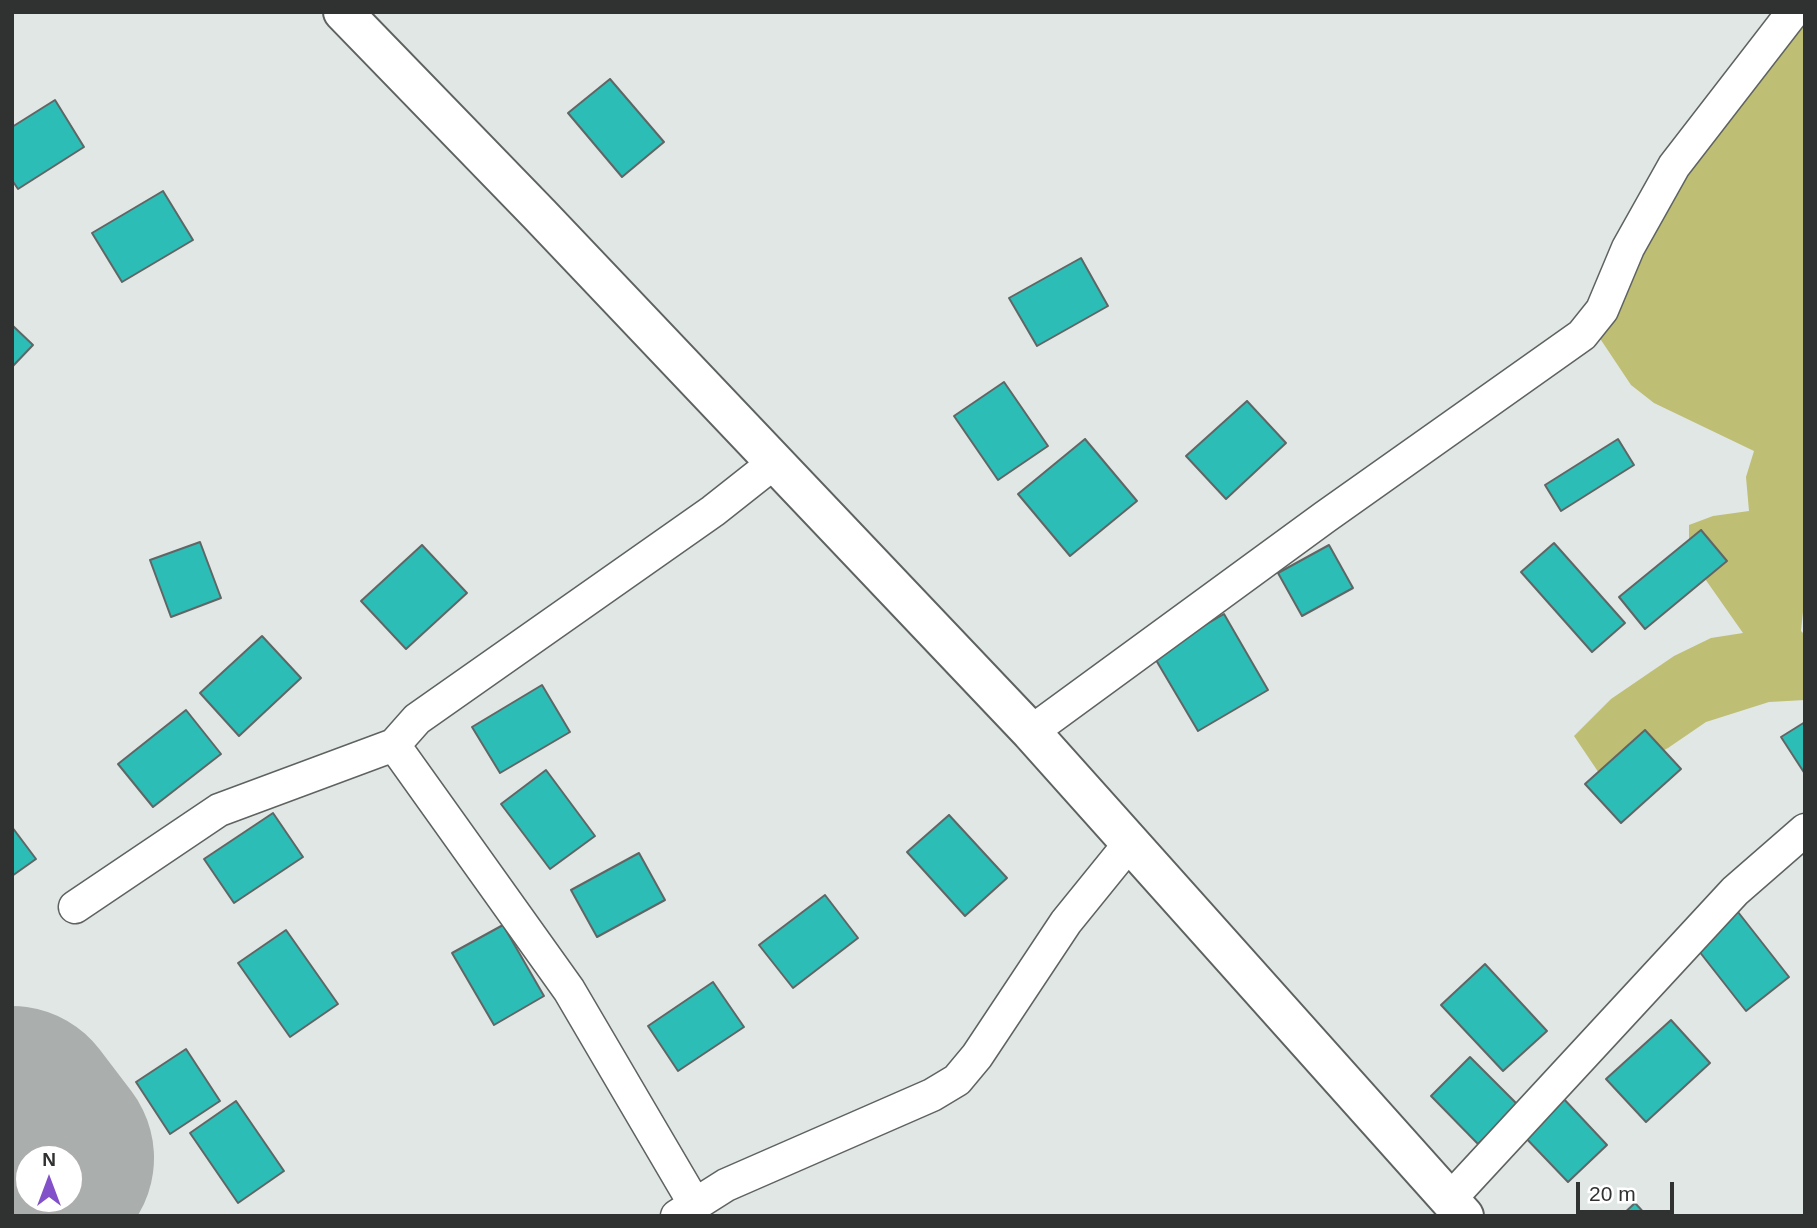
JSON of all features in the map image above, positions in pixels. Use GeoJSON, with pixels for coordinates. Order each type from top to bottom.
{"type":"FeatureCollection","features":[{"type":"Feature","properties":{"kind":"main road"},"geometry":{"type":"LineString","coordinates":[[343,12],[550,225],[1031,732],[1457,1208]]}},
{"type":"Feature","properties":{"kind":"street"},"geometry":{"type":"LineString","coordinates":[[1031,732],[1325,517],[1582,335],[1602,310],[1628,248],[1674,166],[1793,12]]}},
{"type":"Feature","properties":{"kind":"street"},"geometry":{"type":"LineString","coordinates":[[75,907],[219,810],[394,745],[417,719],[713,511],[775,462]]}},
{"type":"Feature","properties":{"kind":"street"},"geometry":{"type":"LineString","coordinates":[[394,745],[569,990],[685,1210],[726,1185],[932,1096],[957,1080],[977,1056],[1066,922],[1130,842]]}},
{"type":"Feature","properties":{"kind":"street"},"geometry":{"type":"LineString","coordinates":[[1457,1208],[1735,891],[1805,830]]}},
{"type":"Feature","properties":{"kind":"shaded area"},"geometry":{"type":"Polygon","coordinates":[[[1805,17],[1805,592],[1801,631],[1805,635],[1805,700],[1769,702],[1706,722],[1668,748],[1605,782],[1574,736],[1611,699],[1674,656],[1711,638],[1743,633],[1689,556],[1689,525],[1713,516],[1749,511],[1746,477],[1754,451],[1654,403],[1631,385],[1597,334],[1637,237],[1805,17]]]}},
{"type":"Feature","properties":{"kind":"building"},"geometry":{"type":"Polygon","coordinates":[[[610,79],[664,142],[622,177],[568,113],[610,79]]]}},
{"type":"Feature","properties":{"kind":"building"},"geometry":{"type":"Polygon","coordinates":[[[55,100],[84,147],[18,189],[12,180],[12,127],[55,100]]]}},
{"type":"Feature","properties":{"kind":"building"},"geometry":{"type":"Polygon","coordinates":[[[163,191],[193,240],[122,282],[92,233],[163,191]]]}},
{"type":"Feature","properties":{"kind":"building"},"geometry":{"type":"Polygon","coordinates":[[[1081,258],[1108,306],[1037,346],[1009,298],[1081,258]]]}},
{"type":"Feature","properties":{"kind":"building"},"geometry":{"type":"Polygon","coordinates":[[[12,325],[33,345],[12,367],[12,325]]]}},
{"type":"Feature","properties":{"kind":"building"},"geometry":{"type":"Polygon","coordinates":[[[1004,382],[1048,446],[998,480],[954,416],[1004,382]]]}},
{"type":"Feature","properties":{"kind":"building"},"geometry":{"type":"Polygon","coordinates":[[[1247,401],[1286,443],[1226,499],[1186,456],[1247,401]]]}},
{"type":"Feature","properties":{"kind":"building"},"geometry":{"type":"Polygon","coordinates":[[[1085,439],[1137,501],[1070,556],[1018,494],[1085,439]]]}},
{"type":"Feature","properties":{"kind":"building"},"geometry":{"type":"Polygon","coordinates":[[[1618,439],[1634,465],[1561,511],[1545,485],[1618,439]]]}},
{"type":"Feature","properties":{"kind":"building"},"geometry":{"type":"Polygon","coordinates":[[[1701,530],[1727,561],[1645,629],[1619,597],[1701,530]]]}},
{"type":"Feature","properties":{"kind":"building"},"geometry":{"type":"Polygon","coordinates":[[[200,542],[221,598],[171,617],[150,560],[200,542]]]}},
{"type":"Feature","properties":{"kind":"building"},"geometry":{"type":"Polygon","coordinates":[[[1554,543],[1625,623],[1592,652],[1521,572],[1554,543]]]}},
{"type":"Feature","properties":{"kind":"building"},"geometry":{"type":"Polygon","coordinates":[[[422,545],[467,593],[406,649],[361,601],[422,545]]]}},
{"type":"Feature","properties":{"kind":"building"},"geometry":{"type":"Polygon","coordinates":[[[1329,545],[1353,588],[1302,616],[1278,573],[1329,545]]]}},
{"type":"Feature","properties":{"kind":"building"},"geometry":{"type":"Polygon","coordinates":[[[1224,614],[1268,690],[1198,731],[1153,655],[1224,614]]]}},
{"type":"Feature","properties":{"kind":"building"},"geometry":{"type":"Polygon","coordinates":[[[262,636],[301,678],[239,736],[200,693],[262,636]]]}},
{"type":"Feature","properties":{"kind":"building"},"geometry":{"type":"Polygon","coordinates":[[[542,685],[570,732],[500,773],[472,727],[542,685]]]}},
{"type":"Feature","properties":{"kind":"building"},"geometry":{"type":"Polygon","coordinates":[[[186,710],[221,754],[153,807],[118,764],[186,710]]]}},
{"type":"Feature","properties":{"kind":"building"},"geometry":{"type":"Polygon","coordinates":[[[1805,722],[1805,774],[1781,737],[1805,722]]]}},
{"type":"Feature","properties":{"kind":"building"},"geometry":{"type":"Polygon","coordinates":[[[1645,730],[1681,769],[1621,823],[1585,784],[1645,730]]]}},
{"type":"Feature","properties":{"kind":"building"},"geometry":{"type":"Polygon","coordinates":[[[546,770],[595,836],[550,869],[501,804],[546,770]]]}},
{"type":"Feature","properties":{"kind":"building"},"geometry":{"type":"Polygon","coordinates":[[[273,813],[303,857],[234,903],[204,859],[273,813]]]}},
{"type":"Feature","properties":{"kind":"building"},"geometry":{"type":"Polygon","coordinates":[[[949,815],[1007,878],[965,916],[907,852],[949,815]]]}},
{"type":"Feature","properties":{"kind":"building"},"geometry":{"type":"Polygon","coordinates":[[[12,827],[36,859],[12,876],[12,827]]]}},
{"type":"Feature","properties":{"kind":"building"},"geometry":{"type":"Polygon","coordinates":[[[639,853],[665,900],[597,937],[571,890],[639,853]]]}},
{"type":"Feature","properties":{"kind":"building"},"geometry":{"type":"Polygon","coordinates":[[[825,895],[858,938],[793,988],[759,945],[825,895]]]}},
{"type":"Feature","properties":{"kind":"building"},"geometry":{"type":"Polygon","coordinates":[[[1738,912],[1789,977],[1746,1011],[1695,946],[1738,912]]]}},
{"type":"Feature","properties":{"kind":"building"},"geometry":{"type":"Polygon","coordinates":[[[503,925],[544,996],[494,1025],[452,953],[503,925]]]}},
{"type":"Feature","properties":{"kind":"building"},"geometry":{"type":"Polygon","coordinates":[[[286,930],[338,1004],[290,1037],[238,963],[286,930]]]}},
{"type":"Feature","properties":{"kind":"building"},"geometry":{"type":"Polygon","coordinates":[[[1485,964],[1547,1031],[1503,1071],[1441,1005],[1485,964]]]}},
{"type":"Feature","properties":{"kind":"building"},"geometry":{"type":"Polygon","coordinates":[[[713,982],[744,1027],[678,1071],[648,1026],[713,982]]]}},
{"type":"Feature","properties":{"kind":"building"},"geometry":{"type":"Polygon","coordinates":[[[1671,1020],[1710,1063],[1646,1122],[1606,1079],[1671,1020]]]}},
{"type":"Feature","properties":{"kind":"building"},"geometry":{"type":"Polygon","coordinates":[[[186,1049],[220,1101],[170,1134],[136,1082],[186,1049]]]}},
{"type":"Feature","properties":{"kind":"building"},"geometry":{"type":"Polygon","coordinates":[[[1470,1057],[1518,1105],[1478,1144],[1431,1096],[1470,1057]]]}},
{"type":"Feature","properties":{"kind":"building"},"geometry":{"type":"Polygon","coordinates":[[[1562,1097],[1607,1145],[1568,1182],[1522,1134],[1562,1097]]]}},
{"type":"Feature","properties":{"kind":"building"},"geometry":{"type":"Polygon","coordinates":[[[236,1101],[284,1171],[238,1203],[190,1133],[236,1101]]]}},
{"type":"Feature","properties":{"kind":"building"},"geometry":{"type":"Polygon","coordinates":[[[1635,1203],[1647,1216],[1621,1216],[1635,1203]]]}},
{"type":"Feature","properties":{"kind":"runway"},"geometry":{"type":"LineString","coordinates":[[12,1116],[33,1144]]}}]}
